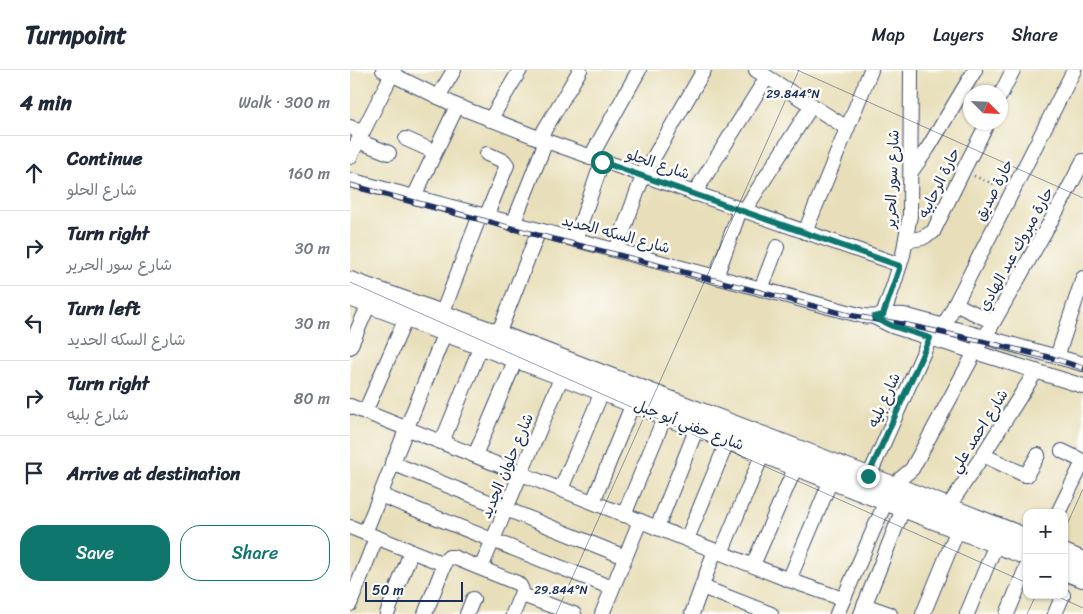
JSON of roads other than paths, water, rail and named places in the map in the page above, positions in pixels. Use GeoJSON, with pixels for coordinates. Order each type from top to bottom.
{"type":"FeatureCollection","features":[{"type":"Feature","properties":{"kind":"street"},"geometry":{"type":"LineString","coordinates":[[438,97],[454,70]]}},
{"type":"Feature","properties":{"kind":"street"},"geometry":{"type":"LineString","coordinates":[[490,120],[520,70]]}},
{"type":"Feature","properties":{"kind":"street"},"geometry":{"type":"LineString","coordinates":[[512,224],[543,140],[580,70]]}},
{"type":"Feature","properties":{"kind":"street"},"geometry":{"type":"LineString","coordinates":[[575,240],[583,202],[596,160],[639,70]]}},
{"type":"Feature","properties":{"kind":"street"},"geometry":{"type":"LineString","coordinates":[[616,250],[643,176],[704,70]]}},
{"type":"Feature","properties":{"kind":"street"},"geometry":{"type":"LineString","coordinates":[[805,232],[871,70]]}},
{"type":"Feature","properties":{"kind":"street","name":"شارع سور الحرير"},"geometry":{"type":"LineString","coordinates":[[879,316],[900,266],[910,215],[911,70]]}},
{"type":"Feature","properties":{"kind":"street"},"geometry":{"type":"LineString","coordinates":[[911,172],[928,148],[975,70]]}},
{"type":"Feature","properties":{"kind":"street"},"geometry":{"type":"LineString","coordinates":[[1006,85],[1013,70]]}},
{"type":"Feature","properties":{"kind":"street","name":"حارة صديق"},"geometry":{"type":"LineString","coordinates":[[944,326],[1074,70]]}},
{"type":"Feature","properties":{"kind":"street"},"geometry":{"type":"LineString","coordinates":[[350,157],[357,134],[389,71]]}},
{"type":"Feature","properties":{"kind":"street","name":"شارع الحلو"},"geometry":{"type":"LineString","coordinates":[[389,71],[456,106],[490,120],[596,160],[900,266]]}},
{"type":"Feature","properties":{"kind":"street"},"geometry":{"type":"LineString","coordinates":[[694,194],[762,74],[847,128]]}},
{"type":"Feature","properties":{"kind":"street"},"geometry":{"type":"LineString","coordinates":[[716,277],[742,210],[812,105]]}},
{"type":"Feature","properties":{"kind":"street"},"geometry":{"type":"LineString","coordinates":[[414,197],[456,106]]}},
{"type":"Feature","properties":{"kind":"street","name":"حارة الرحابيه"},"geometry":{"type":"LineString","coordinates":[[906,241],[922,238],[933,232],[984,130]]}},
{"type":"Feature","properties":{"kind":"street"},"geometry":{"type":"LineString","coordinates":[[357,134],[389,153]]}},
{"type":"Feature","properties":{"kind":"street"},"geometry":{"type":"LineString","coordinates":[[406,139],[435,152]]}},
{"type":"Feature","properties":{"kind":"street"},"geometry":{"type":"LineString","coordinates":[[442,314],[506,165],[504,161],[487,154]]}},
{"type":"Feature","properties":{"kind":"street","name":"حارة مبروك عبد الهادي"},"geometry":{"type":"LineString","coordinates":[[912,469],[981,341],[1060,205],[1083,161]]}},
{"type":"Feature","properties":{"kind":"street","name":"شارع السكه الحديد"},"geometry":{"type":"LineString","coordinates":[[350,180],[863,316],[904,315],[1083,364]]}},
{"type":"Feature","properties":{"kind":"street"},"geometry":{"type":"LineString","coordinates":[[442,442],[490,343],[539,230]]}},
{"type":"Feature","properties":{"kind":"street"},"geometry":{"type":"LineString","coordinates":[[761,289],[777,247]]}},
{"type":"Feature","properties":{"kind":"street"},"geometry":{"type":"LineString","coordinates":[[1056,357],[1083,278]]}},
{"type":"Feature","properties":{"kind":"street","name":"شارع حفني أبو جبل"},"geometry":{"type":"LineString","coordinates":[[350,281],[442,314],[516,359],[665,416],[700,420],[728,440],[831,480],[889,493],[906,500],[958,529],[1023,554]]}},
{"type":"Feature","properties":{"kind":"street","name":"شارع حفني أبو جبل"},"geometry":{"type":"LineString","coordinates":[[350,297],[445,332],[490,343],[700,420],[868,476],[889,493]]}},
{"type":"Feature","properties":{"kind":"street"},"geometry":{"type":"LineString","coordinates":[[350,347],[369,304]]}},
{"type":"Feature","properties":{"kind":"street"},"geometry":{"type":"LineString","coordinates":[[955,304],[993,322]]}},
{"type":"Feature","properties":{"kind":"street","name":"شارع السكه الحديد"},"geometry":{"type":"LineString","coordinates":[[879,316],[892,326],[1083,386]]}},
{"type":"Feature","properties":{"kind":"street"},"geometry":{"type":"LineString","coordinates":[[365,412],[406,318]]}},
{"type":"Feature","properties":{"kind":"street"},"geometry":{"type":"LineString","coordinates":[[350,604],[380,495],[445,332]]}},
{"type":"Feature","properties":{"kind":"street","name":"شارع بليه"},"geometry":{"type":"LineString","coordinates":[[868,476],[930,338]]}},
{"type":"Feature","properties":{"kind":"street"},"geometry":{"type":"LineString","coordinates":[[475,455],[516,359]]}},
{"type":"Feature","properties":{"kind":"street","name":"شارع احمد علي"},"geometry":{"type":"LineString","coordinates":[[948,507],[1036,371]]}},
{"type":"Feature","properties":{"kind":"street","name":"شارع حلوان الجديد"},"geometry":{"type":"LineString","coordinates":[[481,568],[562,376]]}},
{"type":"Feature","properties":{"kind":"street"},"geometry":{"type":"LineString","coordinates":[[561,489],[602,392]]}},
{"type":"Feature","properties":{"kind":"street"},"geometry":{"type":"LineString","coordinates":[[593,502],[633,403]]}},
{"type":"Feature","properties":{"kind":"street"},"geometry":{"type":"LineString","coordinates":[[350,406],[656,528],[843,599]]}},
{"type":"Feature","properties":{"kind":"street"},"geometry":{"type":"LineString","coordinates":[[624,515],[665,416]]}},
{"type":"Feature","properties":{"kind":"street"},"geometry":{"type":"LineString","coordinates":[[656,528],[700,420]]}},
{"type":"Feature","properties":{"kind":"street"},"geometry":{"type":"LineString","coordinates":[[687,539],[728,440]]}},
{"type":"Feature","properties":{"kind":"street"},"geometry":{"type":"LineString","coordinates":[[1060,509],[1083,462],[1062,451]]}},
{"type":"Feature","properties":{"kind":"street"},"geometry":{"type":"LineString","coordinates":[[692,614],[702,587],[762,453]]}},
{"type":"Feature","properties":{"kind":"street"},"geometry":{"type":"LineString","coordinates":[[983,455],[1025,475],[1038,455]]}},
{"type":"Feature","properties":{"kind":"street"},"geometry":{"type":"LineString","coordinates":[[392,463],[625,557]]}},
{"type":"Feature","properties":{"kind":"street"},"geometry":{"type":"LineString","coordinates":[[753,565],[796,466]]}},
{"type":"Feature","properties":{"kind":"street"},"geometry":{"type":"LineString","coordinates":[[837,614],[889,493],[912,469]]}},
{"type":"Feature","properties":{"kind":"street"},"geometry":{"type":"LineString","coordinates":[[890,614],[862,610],[906,500],[912,469]]}},
{"type":"Feature","properties":{"kind":"street"},"geometry":{"type":"LineString","coordinates":[[789,580],[831,480]]}},
{"type":"Feature","properties":{"kind":"street"},"geometry":{"type":"LineString","coordinates":[[380,495],[612,588]]}},
{"type":"Feature","properties":{"kind":"street","name":"شارع حفني أبو جبل"},"geometry":{"type":"LineString","coordinates":[[906,500],[948,507],[1023,536]]}},
{"type":"Feature","properties":{"kind":"street"},"geometry":{"type":"LineString","coordinates":[[602,614],[640,521]]}},
{"type":"Feature","properties":{"kind":"street"},"geometry":{"type":"LineString","coordinates":[[350,527],[444,564]]}},
{"type":"Feature","properties":{"kind":"street"},"geometry":{"type":"LineString","coordinates":[[923,614],[958,529]]}},
{"type":"Feature","properties":{"kind":"street"},"geometry":{"type":"LineString","coordinates":[[967,614],[996,544]]}},
{"type":"Feature","properties":{"kind":"street"},"geometry":{"type":"LineString","coordinates":[[387,614],[411,552]]}},
{"type":"Feature","properties":{"kind":"street"},"geometry":{"type":"LineString","coordinates":[[1065,554],[1075,571],[1068,584]]}},
{"type":"Feature","properties":{"kind":"street"},"geometry":{"type":"LineString","coordinates":[[425,614],[444,564],[447,558],[451,557],[481,568],[522,588],[522,595],[514,614]]}},
{"type":"Feature","properties":{"kind":"street"},"geometry":{"type":"LineString","coordinates":[[1007,614],[1023,576]]}},
{"type":"Feature","properties":{"kind":"street"},"geometry":{"type":"LineString","coordinates":[[702,587],[771,614]]}},
{"type":"Feature","properties":{"kind":"street"},"geometry":{"type":"LineString","coordinates":[[522,595],[556,611],[574,614]]}},
{"type":"Feature","properties":{"kind":"street"},"geometry":{"type":"LineString","coordinates":[[467,614],[473,599]]}},
{"type":"Feature","properties":{"kind":"street"},"geometry":{"type":"LineString","coordinates":[[1055,614],[1061,599]]}},
{"type":"Feature","properties":{"kind":"railway"},"geometry":{"type":"LineString","coordinates":[[350,185],[848,315],[902,324],[981,341],[1052,358],[1083,368]]}}]}
